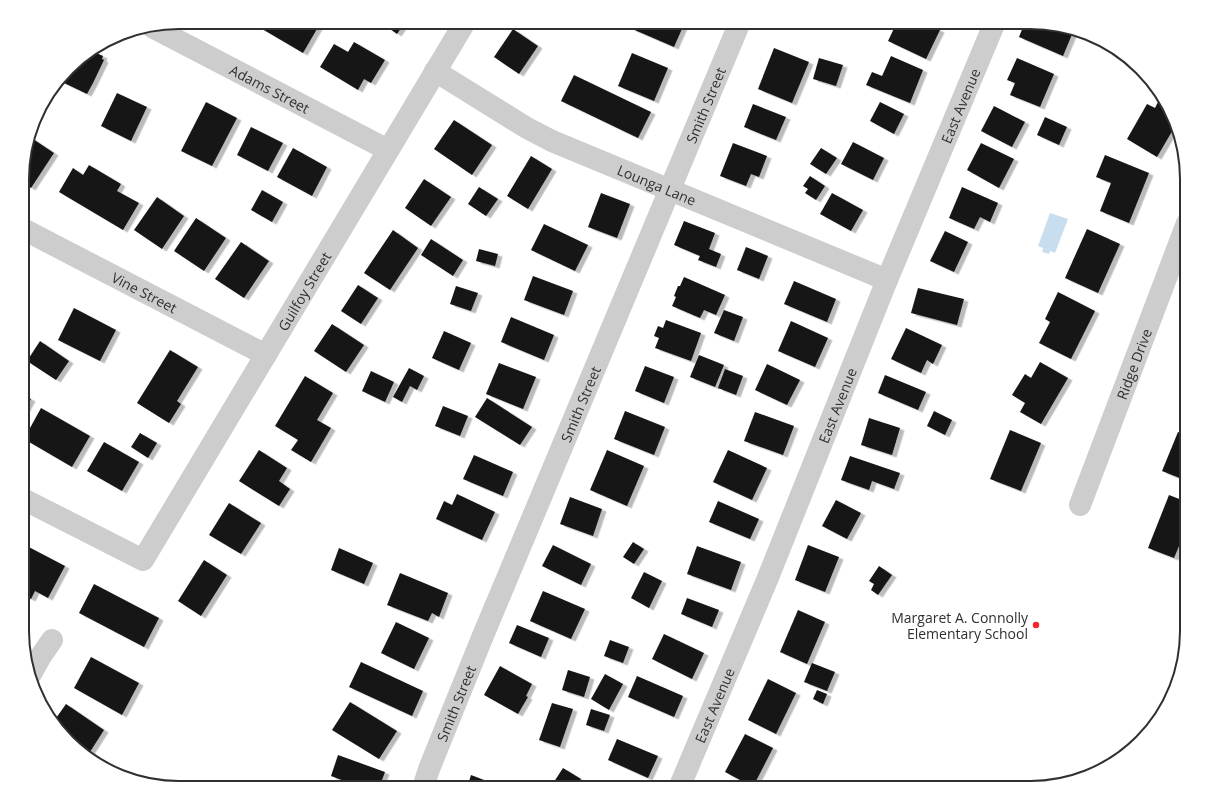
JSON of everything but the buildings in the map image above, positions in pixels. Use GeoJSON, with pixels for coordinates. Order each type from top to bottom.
{"type":"FeatureCollection","features":[{"type":"Feature","properties":{"kind":"street","name":"Guilfoy Street"},"geometry":{"type":"LineString","coordinates":[[29,502],[142,560],[461,29]]}},
{"type":"Feature","properties":{"kind":"street","name":"Smith Street"},"geometry":{"type":"LineString","coordinates":[[425,781],[482,638],[737,29]]}},
{"type":"Feature","properties":{"kind":"street","name":"East Avenue"},"geometry":{"type":"LineString","coordinates":[[682,781],[770,572],[887,280],[992,29]]}},
{"type":"Feature","properties":{"kind":"street","name":"Adams Street"},"geometry":{"type":"LineString","coordinates":[[158,30],[388,150]]}},
{"type":"Feature","properties":{"kind":"street","name":"Lounga Lane"},"geometry":{"type":"LineString","coordinates":[[435,72],[540,135],[887,280]]}},
{"type":"Feature","properties":{"kind":"street","name":"Vine Street"},"geometry":{"type":"LineString","coordinates":[[29,233],[266,355]]}},
{"type":"Feature","properties":{"kind":"street","name":"Ridge Drive"},"geometry":{"type":"LineString","coordinates":[[1080,505],[1180,241]]}},
{"type":"Feature","properties":{"kind":"street"},"geometry":{"type":"LineString","coordinates":[[34,669],[52,640]]}},
{"type":"Feature","properties":{"kind":"water"},"geometry":{"type":"Polygon","coordinates":[[[1050,213],[1068,219],[1055,253],[1050,251],[1049,254],[1042,252],[1043,248],[1038,246],[1050,213]]]}},
{"type":"Feature","properties":{"kind":"place","name":"Margaret A. Connolly Elementary School"},"geometry":{"type":"Point","coordinates":[1036,625]}}]}
